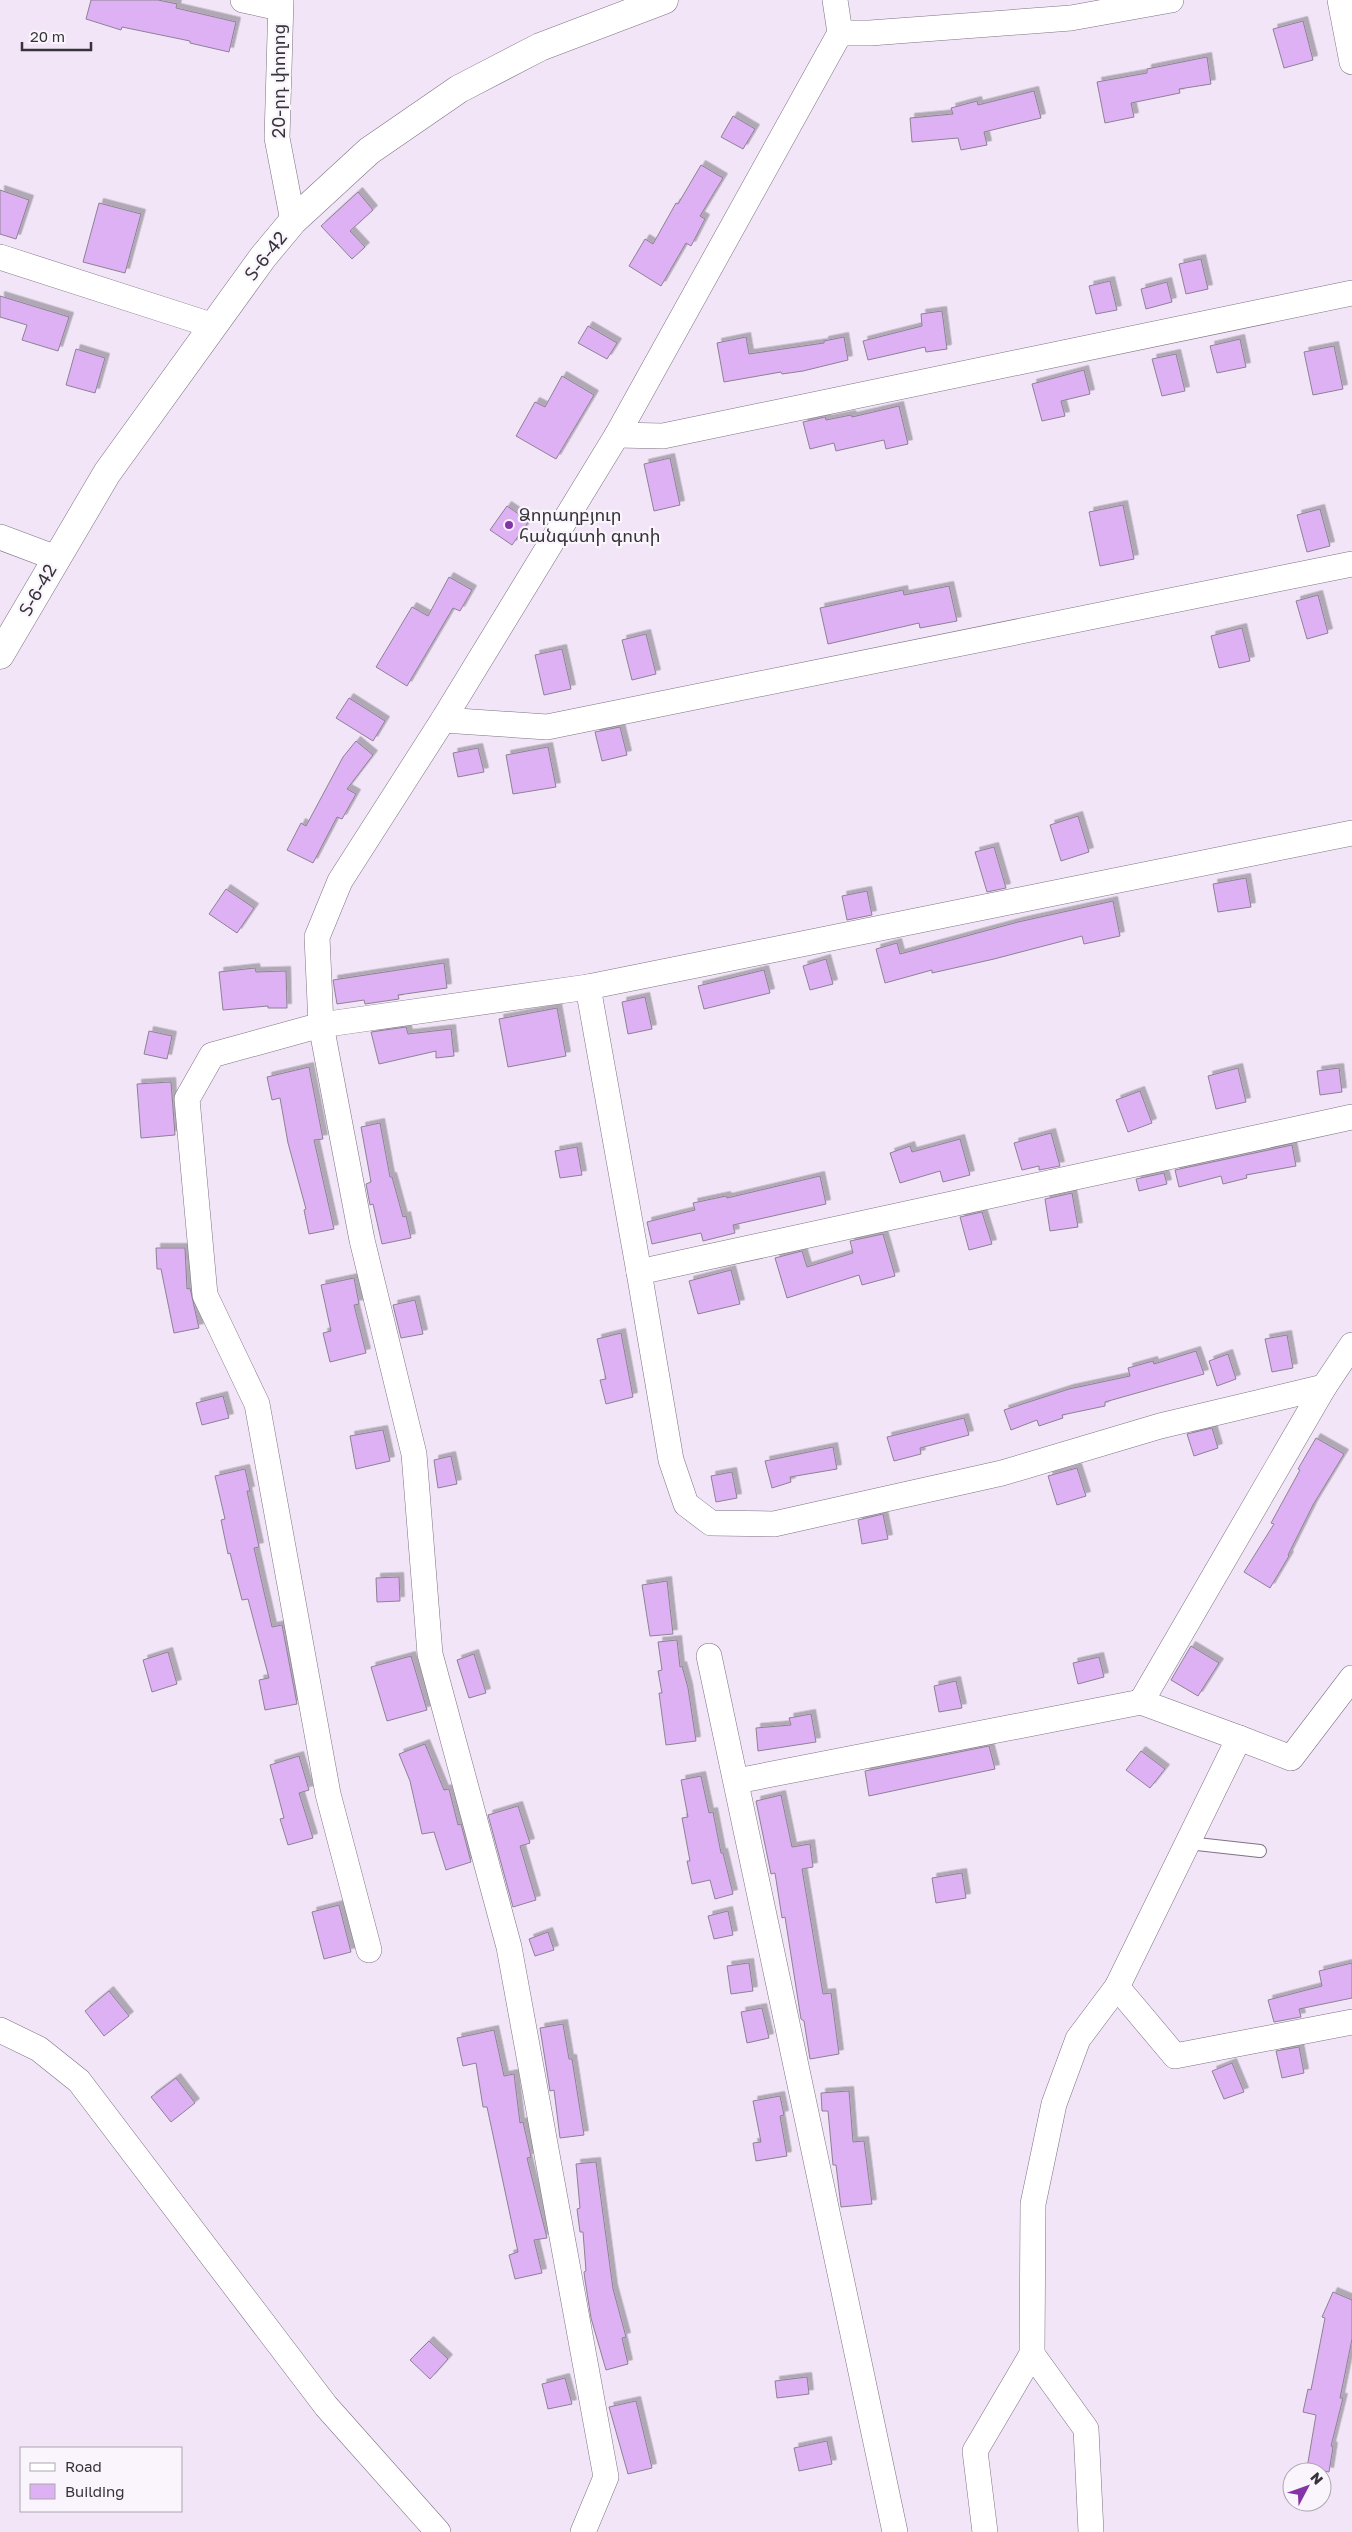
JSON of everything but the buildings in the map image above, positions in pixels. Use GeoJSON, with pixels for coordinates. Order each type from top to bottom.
{"type":"FeatureCollection","features":[{"type":"Feature","properties":{"kind":"main road","name":"Տ-6-42"},"geometry":{"type":"LineString","coordinates":[[0,655],[107,473],[262,257],[293,221],[370,151],[459,89],[540,46],[664,0]]}},
{"type":"Feature","properties":{"kind":"street"},"geometry":{"type":"LineString","coordinates":[[243,0],[280,4]]}},
{"type":"Feature","properties":{"kind":"street"},"geometry":{"type":"LineString","coordinates":[[583,2532],[606,2477],[509,1947],[430,1654],[414,1454],[362,1240],[321,1025],[317,937],[340,881],[443,720],[617,436],[840,33],[835,0]]}},
{"type":"Feature","properties":{"kind":"street"},"geometry":{"type":"LineString","coordinates":[[840,33],[870,33],[1071,18],[1171,0]]}},
{"type":"Feature","properties":{"kind":"street"},"geometry":{"type":"LineString","coordinates":[[1340,0],[1352,62]]}},
{"type":"Feature","properties":{"kind":"street","name":"20-րդ փողոց"},"geometry":{"type":"LineString","coordinates":[[280,4],[277,138],[293,221]]}},
{"type":"Feature","properties":{"kind":"street"},"geometry":{"type":"LineString","coordinates":[[0,257],[214,326]]}},
{"type":"Feature","properties":{"kind":"street"},"geometry":{"type":"LineString","coordinates":[[617,436],[663,436],[1352,293]]}},
{"type":"Feature","properties":{"kind":"street"},"geometry":{"type":"LineString","coordinates":[[0,538],[56,558]]}},
{"type":"Feature","properties":{"kind":"street"},"geometry":{"type":"LineString","coordinates":[[443,720],[547,727],[1352,564]]}},
{"type":"Feature","properties":{"kind":"street"},"geometry":{"type":"LineString","coordinates":[[369,1950],[328,1794],[257,1404],[205,1295],[187,1099],[212,1055],[321,1025],[588,987],[1352,833]]}},
{"type":"Feature","properties":{"kind":"street"},"geometry":{"type":"LineString","coordinates":[[588,987],[671,1460],[686,1504],[711,1523],[774,1524],[1002,1473],[1160,1426],[1324,1387]]}},
{"type":"Feature","properties":{"kind":"street"},"geometry":{"type":"LineString","coordinates":[[639,1272],[1352,1117]]}},
{"type":"Feature","properties":{"kind":"street"},"geometry":{"type":"LineString","coordinates":[[1141,1702],[1324,1387],[1352,1345]]}},
{"type":"Feature","properties":{"kind":"street"},"geometry":{"type":"LineString","coordinates":[[709,1656],[895,2532]]}},
{"type":"Feature","properties":{"kind":"street"},"geometry":{"type":"LineString","coordinates":[[737,1781],[1141,1702],[1291,1758],[1352,1678]]}},
{"type":"Feature","properties":{"kind":"street"},"geometry":{"type":"LineString","coordinates":[[985,2532],[975,2451],[1032,2354],[1033,2204],[1054,2104],[1078,2039],[1117,1987],[1239,1738]]}},
{"type":"Feature","properties":{"kind":"street"},"geometry":{"type":"LineString","coordinates":[[1117,1987],[1175,2056],[1352,2022]]}},
{"type":"Feature","properties":{"kind":"street"},"geometry":{"type":"LineString","coordinates":[[0,2030],[39,2049],[79,2081],[326,2406],[438,2532]]}},
{"type":"Feature","properties":{"kind":"street"},"geometry":{"type":"LineString","coordinates":[[1032,2354],[1086,2429],[1091,2532]]}},
{"type":"Feature","properties":{"kind":"lane"},"geometry":{"type":"LineString","coordinates":[[1188,1843],[1260,1851]]}},
{"type":"Feature","properties":{"kind":"place","name":"Ձորաղբյուր հանգստի գոտի"},"geometry":{"type":"Point","coordinates":[509,525]}}]}
